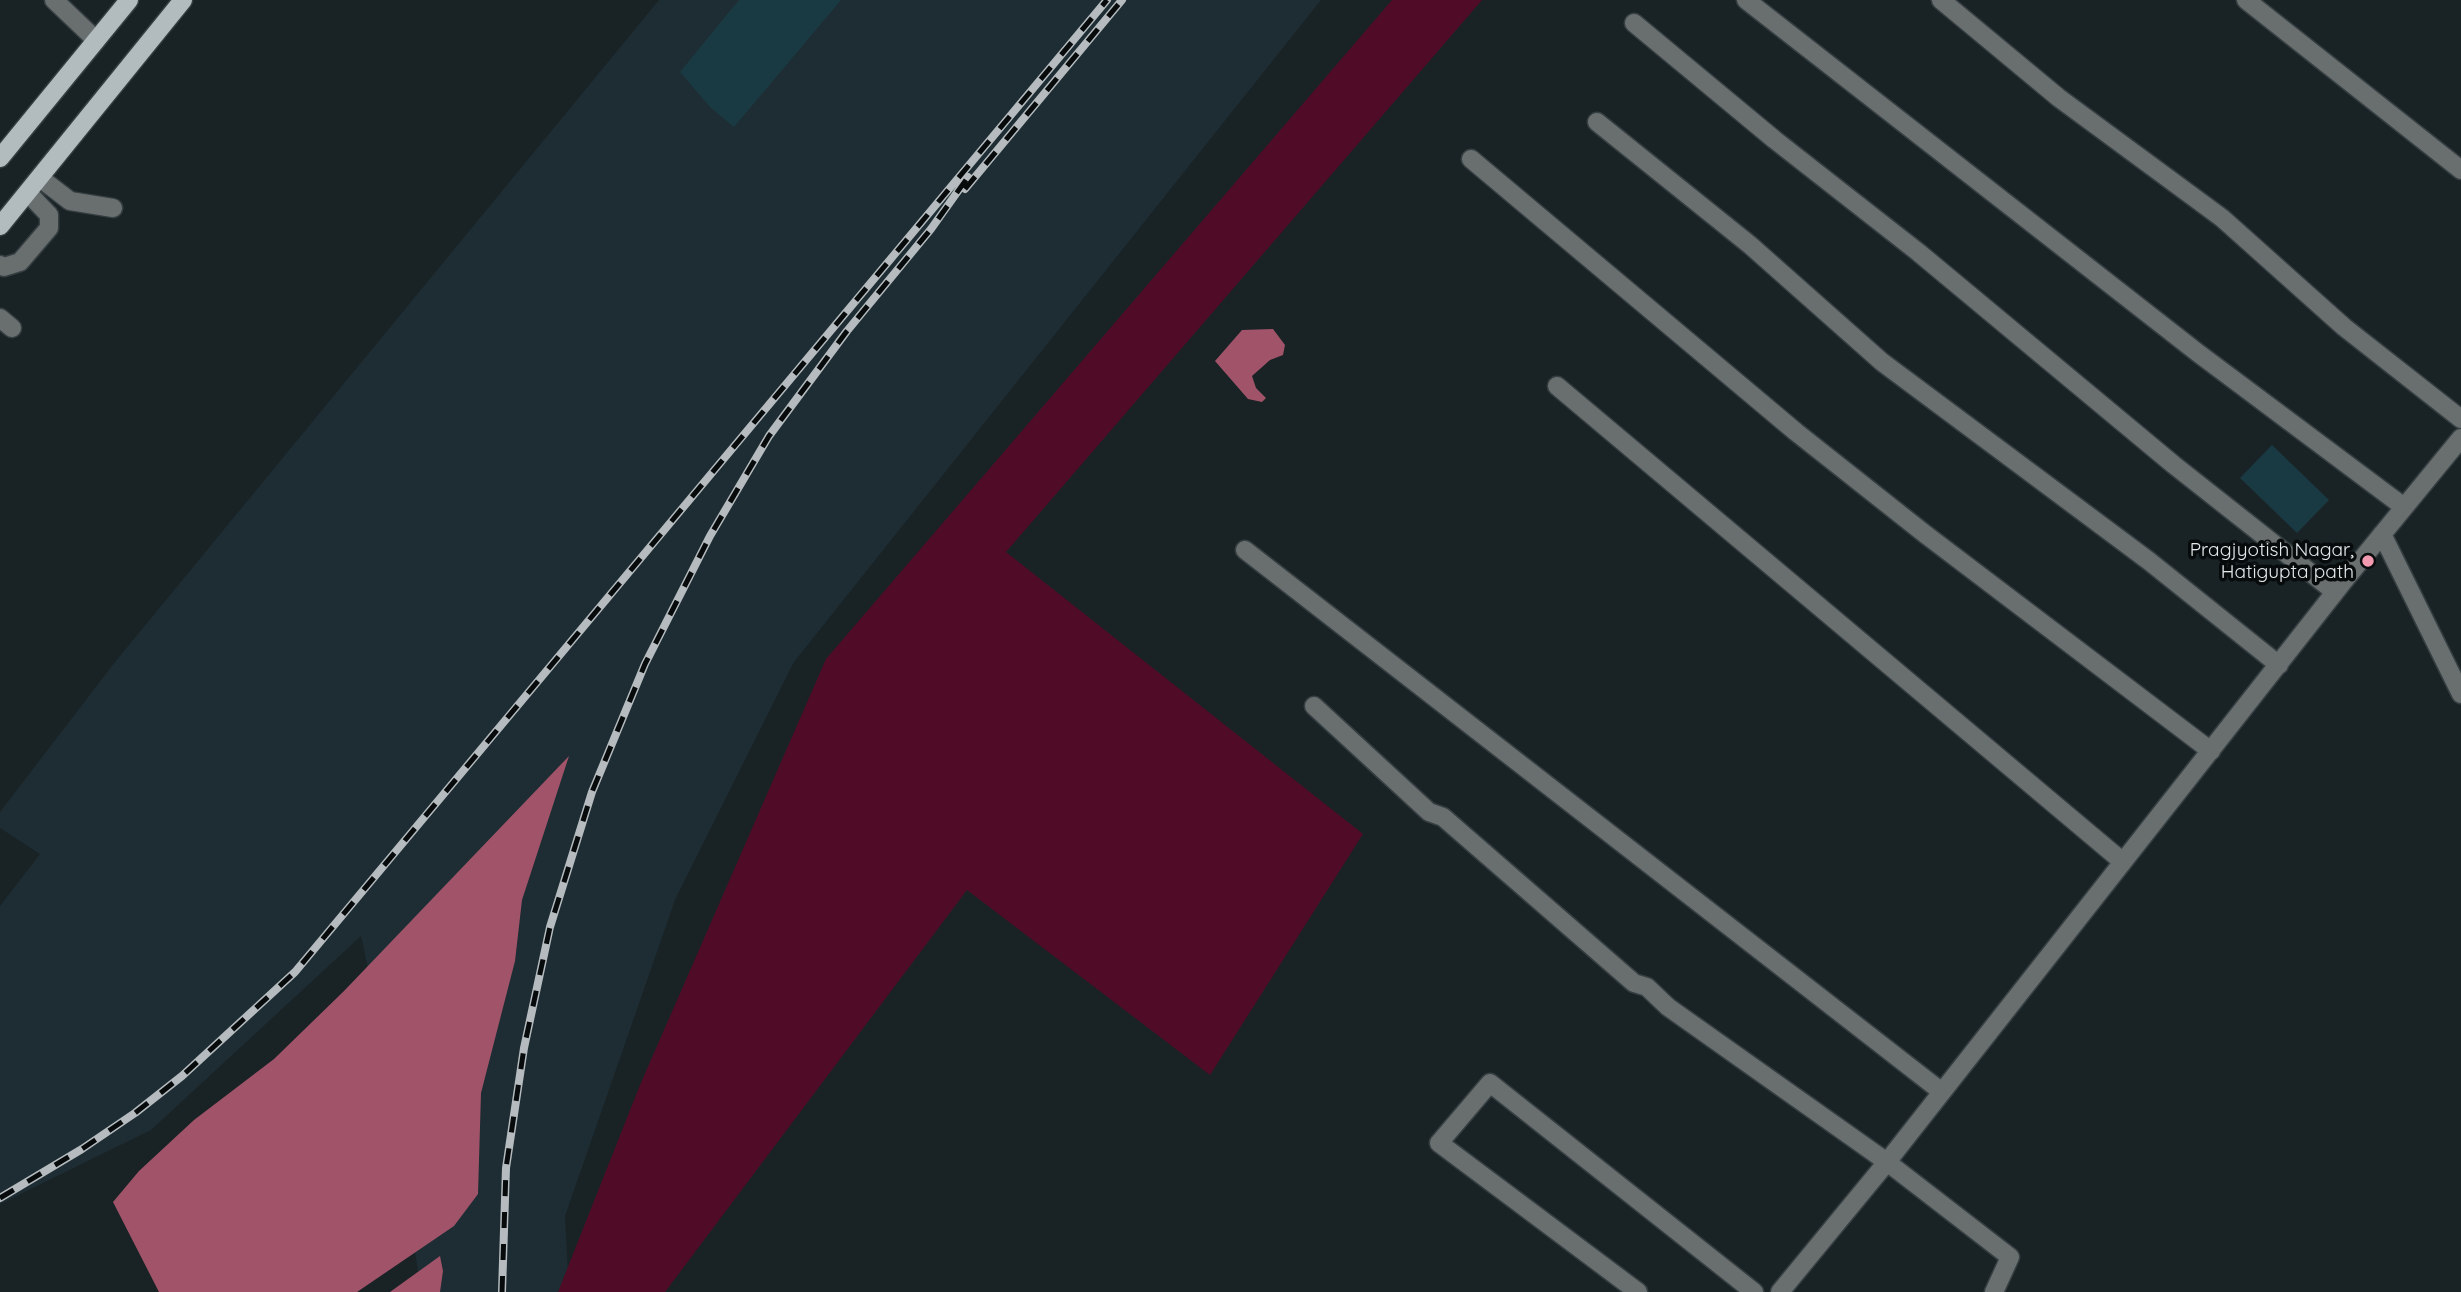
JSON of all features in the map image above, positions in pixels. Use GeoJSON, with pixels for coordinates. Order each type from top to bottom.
{"type":"FeatureCollection","features":[{"type":"Feature","properties":{"kind":"main road"},"geometry":{"type":"LineString","coordinates":[[0,158],[128,0]]}},
{"type":"Feature","properties":{"kind":"main road"},"geometry":{"type":"LineString","coordinates":[[0,226],[183,0]]}},
{"type":"Feature","properties":{"kind":"street"},"geometry":{"type":"LineString","coordinates":[[54,0],[96,40]]}},
{"type":"Feature","properties":{"kind":"street"},"geometry":{"type":"LineString","coordinates":[[1746,0],[2198,353],[2404,507]]}},
{"type":"Feature","properties":{"kind":"street"},"geometry":{"type":"LineString","coordinates":[[1941,0],[2059,98],[2222,218],[2344,327],[2461,419]]}},
{"type":"Feature","properties":{"kind":"street"},"geometry":{"type":"LineString","coordinates":[[2246,0],[2461,170]]}},
{"type":"Feature","properties":{"kind":"street"},"geometry":{"type":"LineString","coordinates":[[1634,23],[1775,140],[1918,252],[2174,465],[2335,592]]}},
{"type":"Feature","properties":{"kind":"street"},"geometry":{"type":"LineString","coordinates":[[1597,122],[1750,245],[1882,362],[2138,552],[2279,665]]}},
{"type":"Feature","properties":{"kind":"street"},"geometry":{"type":"LineString","coordinates":[[1471,159],[1807,440],[2211,751]]}},
{"type":"Feature","properties":{"kind":"street"},"geometry":{"type":"LineString","coordinates":[[40,178],[70,201],[113,208]]}},
{"type":"Feature","properties":{"kind":"street"},"geometry":{"type":"LineString","coordinates":[[0,265],[4,267],[20,262],[49,228],[49,215],[28,193]]}},
{"type":"Feature","properties":{"kind":"street"},"geometry":{"type":"LineString","coordinates":[[1557,386],[2123,862]]}},
{"type":"Feature","properties":{"kind":"street"},"geometry":{"type":"LineString","coordinates":[[1780,1292],[1887,1162],[2335,592],[2461,438]]}},
{"type":"Feature","properties":{"kind":"street"},"geometry":{"type":"LineString","coordinates":[[2382,534],[2461,694]]}},
{"type":"Feature","properties":{"kind":"street"},"geometry":{"type":"LineString","coordinates":[[1245,550],[1942,1092]]}},
{"type":"Feature","properties":{"kind":"street"},"geometry":{"type":"LineString","coordinates":[[1314,706],[1429,812],[1443,817],[1634,983],[1647,986],[1668,1007],[1887,1162],[2010,1256],[1994,1292]]}},
{"type":"Feature","properties":{"kind":"street"},"geometry":{"type":"LineString","coordinates":[[1638,1292],[1439,1143],[1490,1083],[1753,1291]]}},
{"type":"Feature","properties":{"kind":"shaded area"},"geometry":{"type":"Polygon","coordinates":[[[659,0],[1321,0],[794,662],[675,900],[565,1216],[569,1292],[421,1292],[384,1041],[361,936],[151,1130],[0,1204],[0,906],[40,854],[0,828],[0,812],[115,662],[659,0]]]}},
{"type":"Feature","properties":{"kind":"shaded area"},"geometry":{"type":"Polygon","coordinates":[[[1392,0],[1482,0],[1006,552],[1363,834],[1210,1075],[967,890],[665,1292],[558,1292],[640,1085],[826,659],[1392,0]]]}},
{"type":"Feature","properties":{"kind":"shaded area"},"geometry":{"type":"Polygon","coordinates":[[[1273,329],[1285,345],[1283,355],[1270,360],[1252,376],[1256,388],[1266,398],[1262,402],[1248,399],[1215,361],[1242,330],[1273,329]]]}},
{"type":"Feature","properties":{"kind":"shaded area"},"geometry":{"type":"Polygon","coordinates":[[[569,756],[522,900],[515,961],[481,1093],[478,1194],[454,1226],[357,1292],[159,1292],[113,1202],[139,1171],[194,1120],[274,1059],[344,991],[569,756]]]}},
{"type":"Feature","properties":{"kind":"shaded area"},"geometry":{"type":"Polygon","coordinates":[[[440,1256],[443,1271],[440,1292],[390,1292],[440,1256]]]}},
{"type":"Feature","properties":{"kind":"building"},"geometry":{"type":"Polygon","coordinates":[[[739,0],[841,0],[734,127],[711,108],[680,72],[739,0]]]}},
{"type":"Feature","properties":{"kind":"building"},"geometry":{"type":"Polygon","coordinates":[[[2272,445],[2329,500],[2297,533],[2240,478],[2272,445]]]}},
{"type":"Feature","properties":{"kind":"railway"},"geometry":{"type":"LineString","coordinates":[[0,1198],[82,1149],[135,1113],[182,1076],[295,972],[1107,0]]}},
{"type":"Feature","properties":{"kind":"railway"},"geometry":{"type":"LineString","coordinates":[[965,189],[1122,0]]}},
{"type":"Feature","properties":{"kind":"railway"},"geometry":{"type":"LineString","coordinates":[[502,1292],[506,1168],[524,1048],[550,927],[592,792],[645,664],[710,536],[769,436],[847,331],[931,229],[968,177]]}},
{"type":"Feature","properties":{"kind":"place","name":"Pragjyotish Nagar, Hatigupta path"},"geometry":{"type":"Point","coordinates":[2368,561]}}]}
